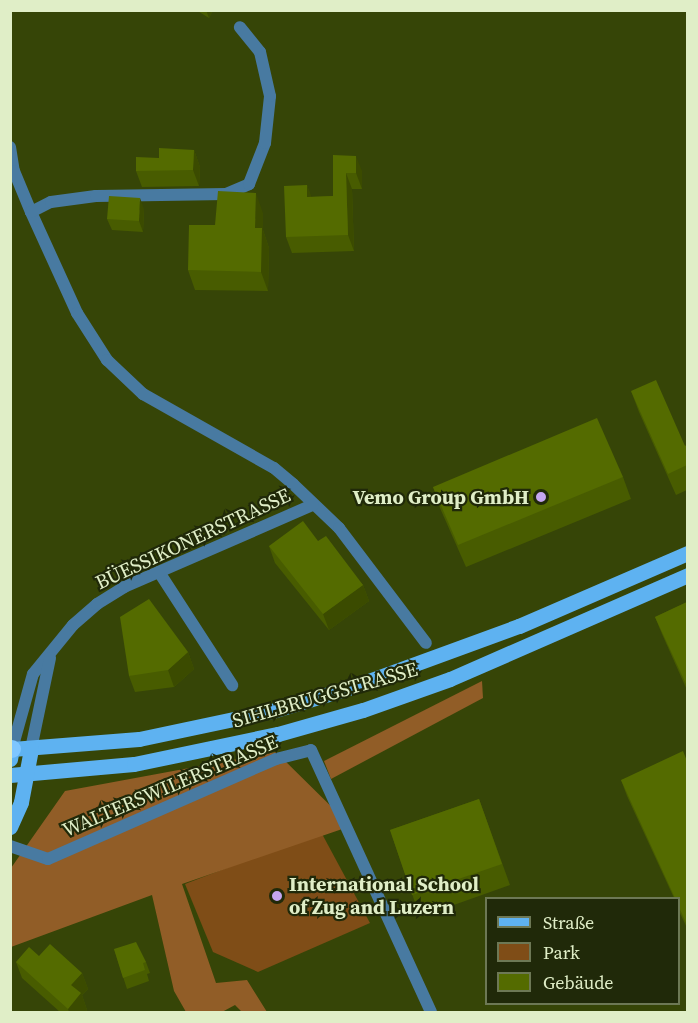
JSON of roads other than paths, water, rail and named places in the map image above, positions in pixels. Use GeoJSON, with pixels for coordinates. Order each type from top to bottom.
{"type":"FeatureCollection","features":[{"type":"Feature","properties":{"kind":"main road","name":"SIHLBRUGGSTRASSE"},"geometry":{"type":"LineString","coordinates":[[11,752],[139,739],[283,708],[512,629],[687,553]]}},
{"type":"Feature","properties":{"kind":"main road","name":"SIHLBRUGGSTRASSE"},"geometry":{"type":"LineString","coordinates":[[10,775],[134,764],[207,750],[363,710],[450,679],[687,575]]}},
{"type":"Feature","properties":{"kind":"main road"},"geometry":{"type":"LineString","coordinates":[[10,827],[27,774],[31,749]]}},
{"type":"Feature","properties":{"kind":"street"},"geometry":{"type":"LineString","coordinates":[[31,212],[51,202],[73,199],[225,194],[249,184],[265,143],[270,96],[260,52],[240,27]]}},
{"type":"Feature","properties":{"kind":"street","name":"BÜESSIKONERSTRASSE"},"geometry":{"type":"LineString","coordinates":[[10,147],[14,171],[31,212],[77,313],[107,360],[143,394],[274,468],[313,505],[159,572],[97,604],[33,674],[24,694],[11,752]]}},
{"type":"Feature","properties":{"kind":"street"},"geometry":{"type":"LineString","coordinates":[[313,505],[339,528],[426,643]]}},
{"type":"Feature","properties":{"kind":"street"},"geometry":{"type":"LineString","coordinates":[[159,572],[232,685]]}},
{"type":"Feature","properties":{"kind":"street"},"geometry":{"type":"LineString","coordinates":[[31,749],[52,651]]}},
{"type":"Feature","properties":{"kind":"street","name":"WALTERSWILERSTRASSE"},"geometry":{"type":"LineString","coordinates":[[10,846],[48,859],[276,759],[311,750],[431,1012]]}},
{"type":"Feature","properties":{"kind":"place","name":"Vemo Group GmbH"},"geometry":{"type":"Point","coordinates":[541,497]}},
{"type":"Feature","properties":{"kind":"place","name":"International School of Zug and Luzern"},"geometry":{"type":"Point","coordinates":[277,896]}}]}
